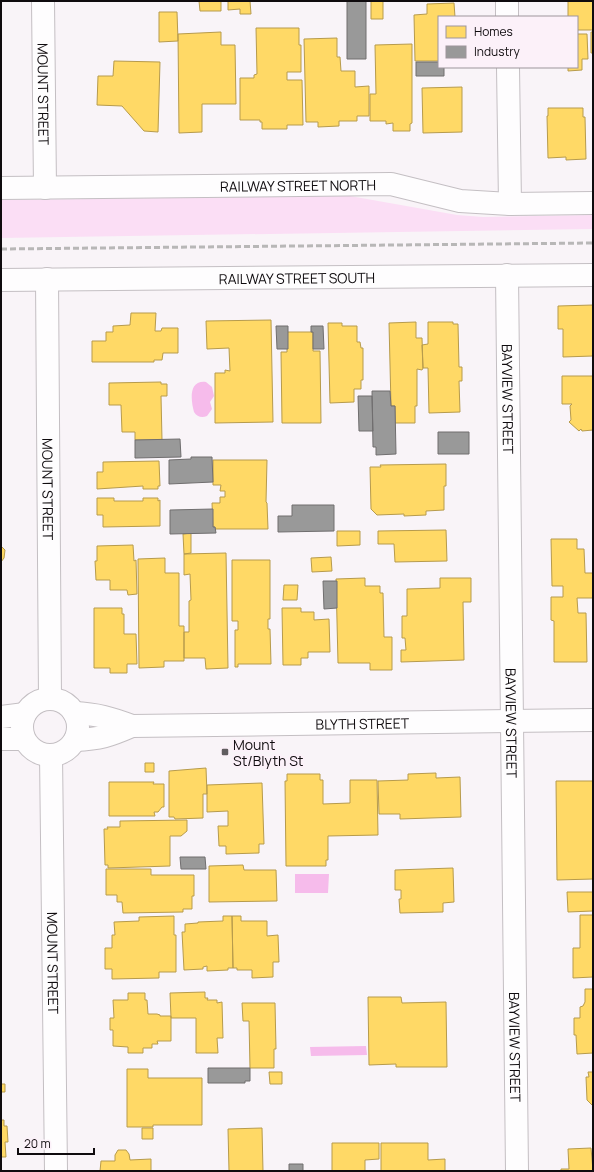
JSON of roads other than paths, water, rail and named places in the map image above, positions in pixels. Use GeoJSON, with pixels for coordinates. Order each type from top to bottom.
{"type":"FeatureCollection","features":[{"type":"Feature","properties":{"kind":"street","name":"MOUNT STREET"},"geometry":{"type":"LineString","coordinates":[[43,1],[45,188]]}},
{"type":"Feature","properties":{"kind":"street"},"geometry":{"type":"LineString","coordinates":[[507,1],[507,16]]}},
{"type":"Feature","properties":{"kind":"street"},"geometry":{"type":"LineString","coordinates":[[508,68],[510,204]]}},
{"type":"Feature","properties":{"kind":"street","name":"RAILWAY STREET NORTH"},"geometry":{"type":"LineString","coordinates":[[1,188],[391,184],[460,201],[510,204],[593,203]]}},
{"type":"Feature","properties":{"kind":"street","name":"BAYVIEW STREET"},"geometry":{"type":"LineString","coordinates":[[508,275],[516,1171]]}},
{"type":"Feature","properties":{"kind":"street","name":"RAILWAY STREET SOUTH"},"geometry":{"type":"LineString","coordinates":[[1,280],[593,275]]}},
{"type":"Feature","properties":{"kind":"street","name":"MOUNT STREET"},"geometry":{"type":"LineString","coordinates":[[47,279],[50,700]]}},
{"type":"Feature","properties":{"kind":"street"},"geometry":{"type":"LineString","coordinates":[[50,700],[59,701],[67,706],[74,713],[77,726],[75,740],[69,748],[60,753],[51,755],[34,751],[24,739],[22,728],[25,714],[33,705],[41,701],[50,700]]}},
{"type":"Feature","properties":{"kind":"street","name":"BLYTH STREET"},"geometry":{"type":"LineString","coordinates":[[74,713],[94,714],[109,717],[132,726]]}},
{"type":"Feature","properties":{"kind":"street"},"geometry":{"type":"LineString","coordinates":[[1,717],[25,714]]}},
{"type":"Feature","properties":{"kind":"street","name":"BLYTH STREET"},"geometry":{"type":"LineString","coordinates":[[75,740],[95,739],[108,736],[132,726],[593,720]]}},
{"type":"Feature","properties":{"kind":"street"},"geometry":{"type":"LineString","coordinates":[[1,739],[24,739]]}},
{"type":"Feature","properties":{"kind":"street","name":"MOUNT STREET"},"geometry":{"type":"LineString","coordinates":[[51,755],[56,1171]]}},
{"type":"Feature","properties":{"kind":"railway"},"geometry":{"type":"LineString","coordinates":[[1,249],[593,243]]}},
{"type":"Feature","properties":{"kind":"place","name":"Mount St/Blyth St"},"geometry":{"type":"Point","coordinates":[225,752]}}]}
